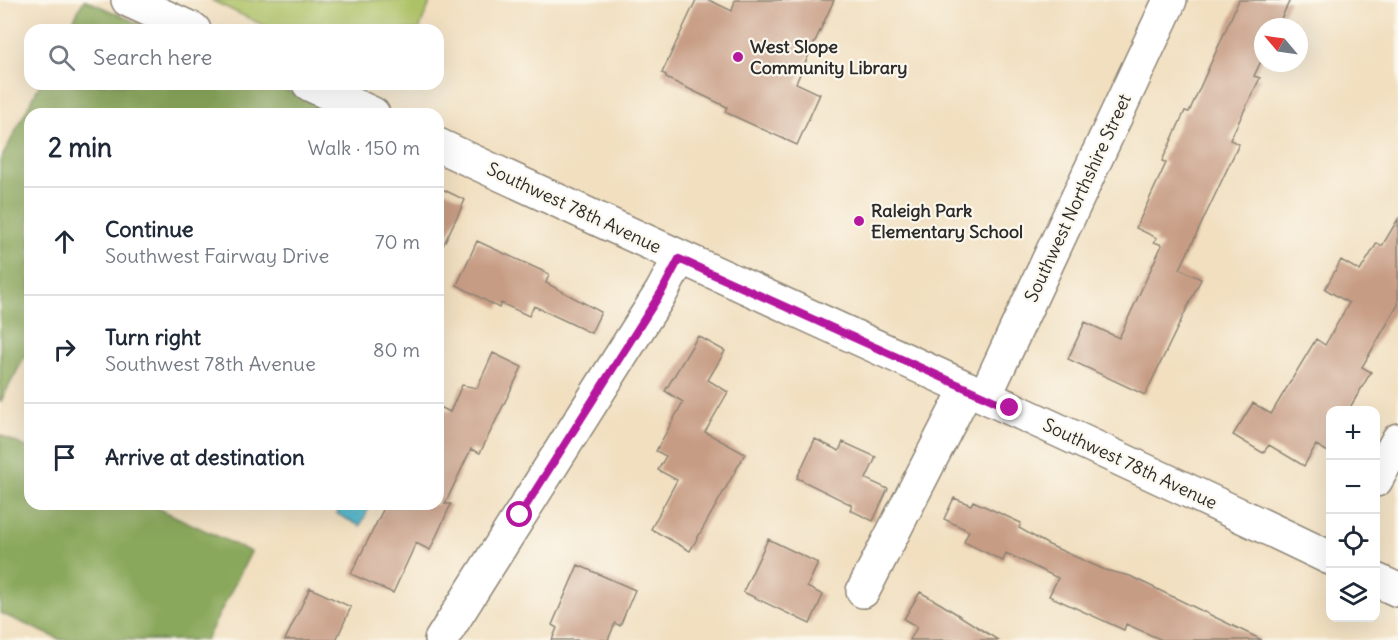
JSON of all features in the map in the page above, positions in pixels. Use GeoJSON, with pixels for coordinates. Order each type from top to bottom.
{"type":"FeatureCollection","features":[{"type":"Feature","properties":{"kind":"street"},"geometry":{"type":"LineString","coordinates":[[128,0],[181,24]]}},
{"type":"Feature","properties":{"kind":"street","name":"Southwest Northshire Street"},"geometry":{"type":"LineString","coordinates":[[863,591],[976,392],[1170,0]]}},
{"type":"Feature","properties":{"kind":"street"},"geometry":{"type":"LineString","coordinates":[[322,90],[360,108]]}},
{"type":"Feature","properties":{"kind":"street","name":"Southwest 78th Avenue"},"geometry":{"type":"LineString","coordinates":[[444,148],[679,259],[976,392],[1326,556]]}},
{"type":"Feature","properties":{"kind":"street"},"geometry":{"type":"LineString","coordinates":[[441,640],[662,291],[679,259]]}},
{"type":"Feature","properties":{"kind":"street"},"geometry":{"type":"LineString","coordinates":[[1380,473],[1398,440]]}},
{"type":"Feature","properties":{"kind":"street"},"geometry":{"type":"LineString","coordinates":[[1380,582],[1398,590]]}},
{"type":"Feature","properties":{"kind":"green space"},"geometry":{"type":"Polygon","coordinates":[[[86,0],[140,24],[71,24],[86,0]]]}},
{"type":"Feature","properties":{"kind":"green space"},"geometry":{"type":"Polygon","coordinates":[[[211,0],[431,0],[421,24],[261,24],[211,0]]]}},
{"type":"Feature","properties":{"kind":"green space"},"geometry":{"type":"Polygon","coordinates":[[[37,90],[285,90],[326,108],[28,108],[37,90]]]}},
{"type":"Feature","properties":{"kind":"green space"},"geometry":{"type":"Polygon","coordinates":[[[24,115],[24,358],[0,403],[0,161],[24,115]]]}},
{"type":"Feature","properties":{"kind":"green space"},"geometry":{"type":"Polygon","coordinates":[[[0,435],[24,446],[24,510],[162,510],[251,552],[206,640],[61,640],[0,613],[0,435]]]}},
{"type":"Feature","properties":{"kind":"water"},"geometry":{"type":"Polygon","coordinates":[[[339,510],[368,510],[360,526],[337,514],[339,510]]]}},
{"type":"Feature","properties":{"kind":"building","name":"West Slope Community Library"},"geometry":{"type":"Polygon","coordinates":[[[696,0],[709,0],[732,11],[735,0],[834,0],[796,83],[820,94],[797,145],[725,112],[727,107],[666,78],[666,75],[662,73],[696,0]]]}},
{"type":"Feature","properties":{"kind":"building"},"geometry":{"type":"Polygon","coordinates":[[[1239,0],[1290,0],[1281,18],[1254,18],[1254,72],[1256,72],[1254,76],[1260,78],[1230,140],[1239,144],[1180,269],[1201,279],[1145,395],[1068,359],[1085,322],[1119,338],[1162,245],[1154,242],[1157,238],[1136,228],[1166,163],[1162,161],[1185,111],[1189,112],[1239,0]]]}},
{"type":"Feature","properties":{"kind":"building"},"geometry":{"type":"Polygon","coordinates":[[[444,190],[465,200],[444,244],[444,190]]]}},
{"type":"Feature","properties":{"kind":"building"},"geometry":{"type":"Polygon","coordinates":[[[1398,219],[1398,305],[1362,367],[1371,372],[1351,406],[1326,406],[1326,451],[1316,445],[1304,466],[1269,445],[1263,453],[1233,435],[1253,403],[1271,414],[1316,339],[1325,345],[1349,303],[1325,289],[1341,260],[1360,271],[1377,243],[1382,246],[1398,219]]]}},
{"type":"Feature","properties":{"kind":"building"},"geometry":{"type":"Polygon","coordinates":[[[477,241],[549,274],[546,283],[601,312],[591,333],[534,306],[529,316],[501,303],[499,308],[457,285],[477,241]]]}},
{"type":"Feature","properties":{"kind":"building"},"geometry":{"type":"Polygon","coordinates":[[[698,336],[725,351],[708,380],[728,392],[705,432],[745,454],[690,551],[651,529],[677,480],[658,470],[666,456],[656,451],[683,402],[665,391],[698,336]]]}},
{"type":"Feature","properties":{"kind":"building"},"geometry":{"type":"Polygon","coordinates":[[[493,353],[522,367],[480,453],[471,449],[445,504],[451,504],[430,550],[416,543],[393,593],[351,574],[383,510],[444,510],[444,409],[450,412],[462,385],[477,388],[493,353]]]}},
{"type":"Feature","properties":{"kind":"building"},"geometry":{"type":"Polygon","coordinates":[[[815,439],[839,451],[843,442],[876,457],[866,479],[888,489],[873,521],[850,510],[852,505],[797,478],[815,439]]]}},
{"type":"Feature","properties":{"kind":"building"},"geometry":{"type":"Polygon","coordinates":[[[954,498],[971,505],[973,501],[1021,523],[1019,528],[1047,544],[1105,570],[1130,576],[1262,640],[1162,640],[1126,624],[1124,630],[1049,596],[1058,578],[1006,553],[1003,561],[964,542],[969,531],[944,519],[954,498]]]}},
{"type":"Feature","properties":{"kind":"building"},"geometry":{"type":"Polygon","coordinates":[[[768,539],[818,563],[807,587],[823,595],[810,624],[743,592],[768,539]]]}},
{"type":"Feature","properties":{"kind":"building"},"geometry":{"type":"Polygon","coordinates":[[[578,565],[635,590],[620,626],[615,623],[608,640],[552,640],[557,628],[552,625],[578,565]]]}},
{"type":"Feature","properties":{"kind":"building"},"geometry":{"type":"Polygon","coordinates":[[[310,588],[351,607],[336,640],[285,640],[310,588]]]}},
{"type":"Feature","properties":{"kind":"building"},"geometry":{"type":"Polygon","coordinates":[[[920,592],[998,640],[910,640],[917,627],[904,619],[920,592]]]}},
{"type":"Feature","properties":{"kind":"place","name":"West Slope Community Library"},"geometry":{"type":"Point","coordinates":[738,57]}},
{"type":"Feature","properties":{"kind":"place","name":"Raleigh Park Elementary School"},"geometry":{"type":"Point","coordinates":[859,221]}},
{"type":"Feature","properties":{"kind":"route"},"geometry":{"type":"LineString","coordinates":[[520,515],[662,291],[679,259],[1010,408]]}}]}
